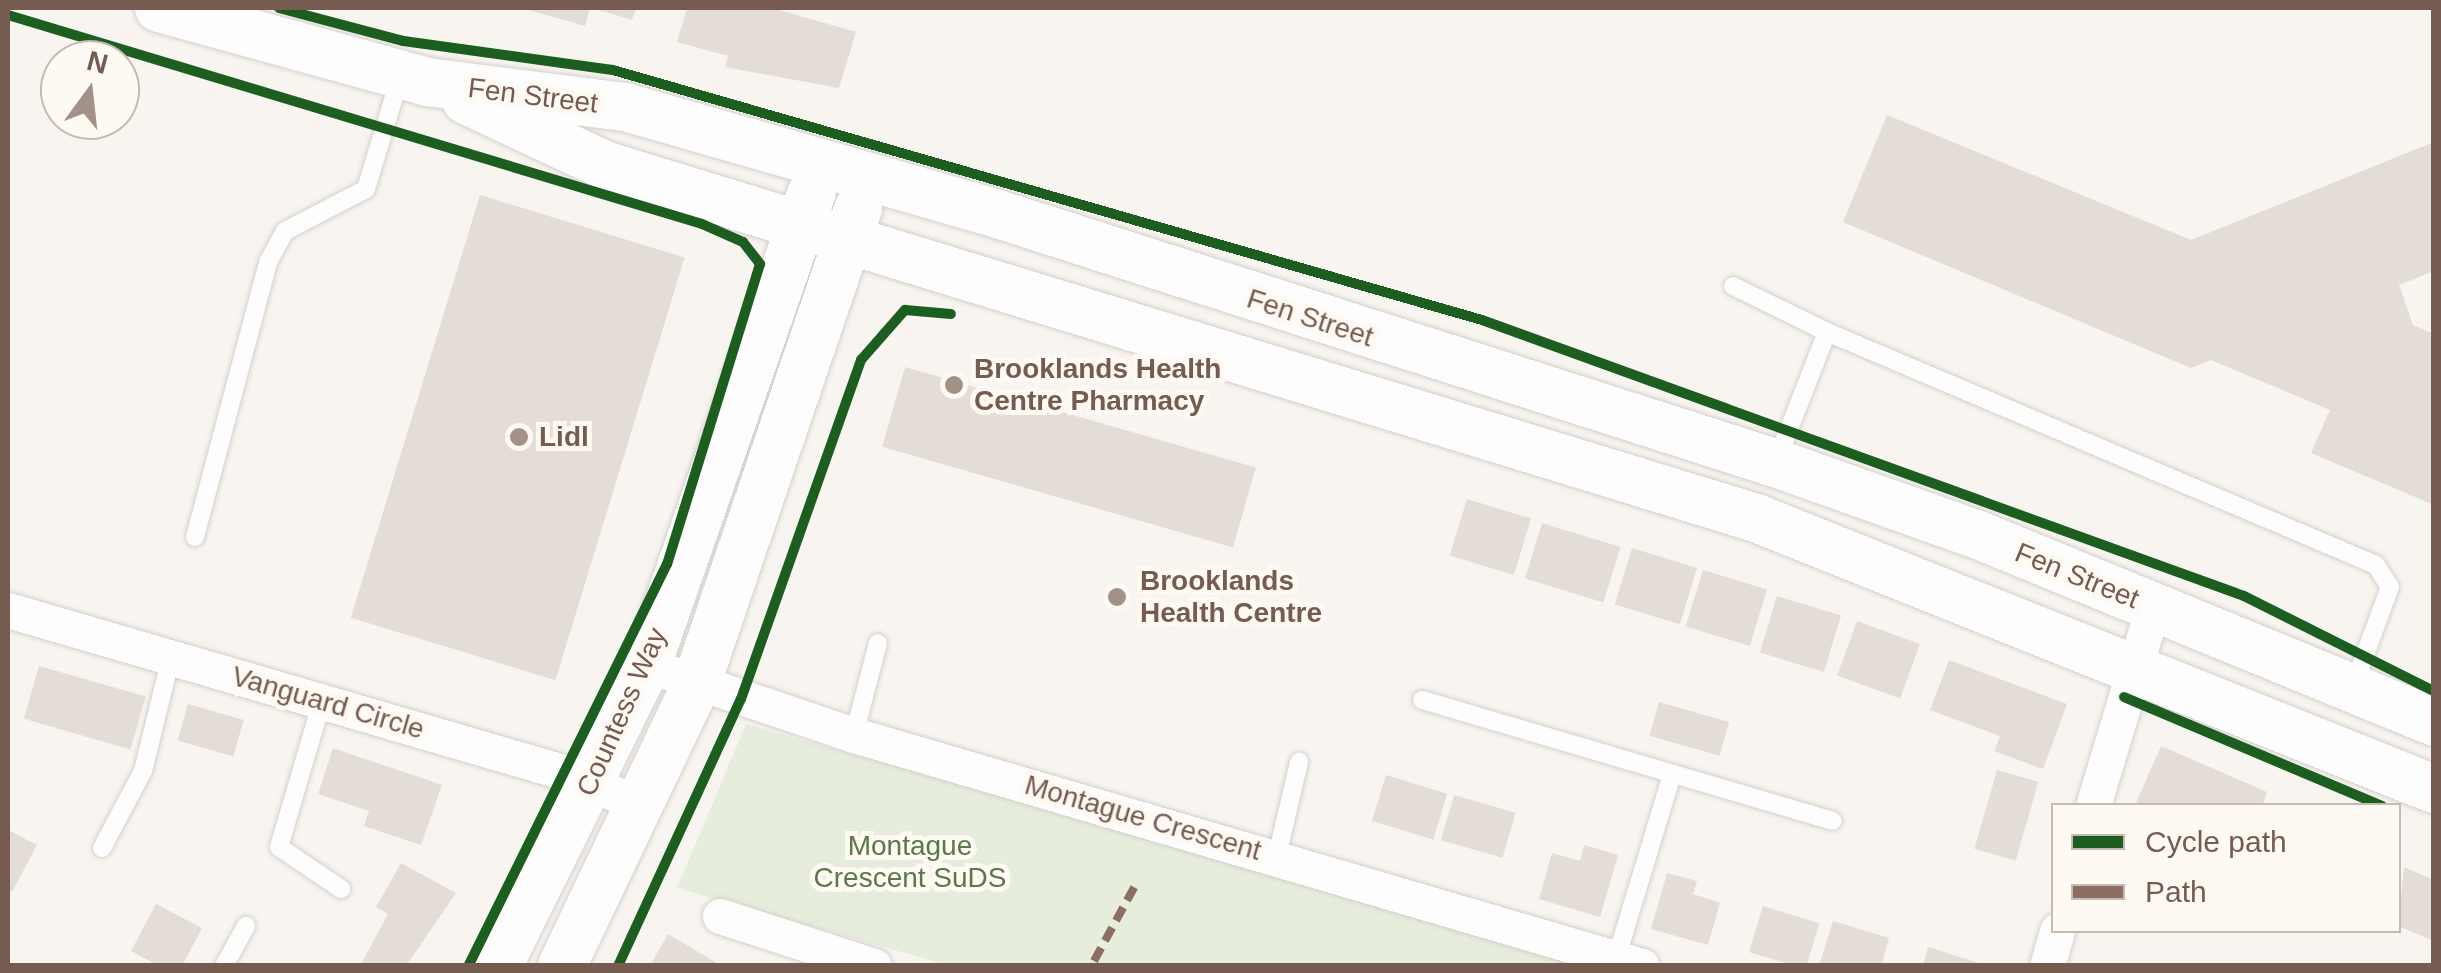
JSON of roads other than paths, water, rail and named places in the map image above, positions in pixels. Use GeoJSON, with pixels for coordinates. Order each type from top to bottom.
{"type":"FeatureCollection","features":[{"type":"Feature","properties":{"kind":"street","name":"Fen Street"},"geometry":{"type":"LineString","coordinates":[[159,8],[414,78],[625,107],[868,177],[1776,463],[2153,606],[2434,722]]}},
{"type":"Feature","properties":{"kind":"street","name":"Fen Street"},"geometry":{"type":"LineString","coordinates":[[414,78],[607,166],[849,236],[1756,518],[2434,789]]}},
{"type":"Feature","properties":{"kind":"street","name":"Countess Way"},"geometry":{"type":"LineString","coordinates":[[498,966],[593,781],[647,665],[822,164]]}},
{"type":"Feature","properties":{"kind":"street"},"geometry":{"type":"LineString","coordinates":[[562,966],[644,806],[696,685],[868,177]]}},
{"type":"Feature","properties":{"kind":"street"},"geometry":{"type":"LineString","coordinates":[[1756,518],[1776,463]]}},
{"type":"Feature","properties":{"kind":"street"},"geometry":{"type":"LineString","coordinates":[[2094,803],[2153,606]]}},
{"type":"Feature","properties":{"kind":"street","name":"Vanguard Circle"},"geometry":{"type":"LineString","coordinates":[[9,615],[171,657],[593,781],[644,806]]}},
{"type":"Feature","properties":{"kind":"street","name":"Montague Crescent"},"geometry":{"type":"LineString","coordinates":[[647,665],[696,685],[854,736],[1277,856],[1629,962]]}},
{"type":"Feature","properties":{"kind":"street"},"geometry":{"type":"LineString","coordinates":[[720,916],[832,960],[874,966]]}},
{"type":"Feature","properties":{"kind":"street"},"geometry":{"type":"LineString","coordinates":[[2048,966],[2056,933]]}},
{"type":"Feature","properties":{"kind":"lane"},"geometry":{"type":"LineString","coordinates":[[195,537],[268,262],[285,231],[366,189],[414,78]]}},
{"type":"Feature","properties":{"kind":"lane"},"geometry":{"type":"LineString","coordinates":[[1733,286],[1827,332],[2376,564],[2390,587],[2353,689]]}},
{"type":"Feature","properties":{"kind":"lane"},"geometry":{"type":"LineString","coordinates":[[1776,463],[1827,332]]}},
{"type":"Feature","properties":{"kind":"lane"},"geometry":{"type":"LineString","coordinates":[[854,736],[878,642]]}},
{"type":"Feature","properties":{"kind":"lane"},"geometry":{"type":"LineString","coordinates":[[102,848],[143,771],[171,657]]}},
{"type":"Feature","properties":{"kind":"lane"},"geometry":{"type":"LineString","coordinates":[[1422,700],[1834,821]]}},
{"type":"Feature","properties":{"kind":"lane"},"geometry":{"type":"LineString","coordinates":[[322,701],[280,847],[341,889]]}},
{"type":"Feature","properties":{"kind":"lane"},"geometry":{"type":"LineString","coordinates":[[1277,856],[1299,762]]}},
{"type":"Feature","properties":{"kind":"lane"},"geometry":{"type":"LineString","coordinates":[[1629,962],[1672,774]]}},
{"type":"Feature","properties":{"kind":"lane"},"geometry":{"type":"LineString","coordinates":[[224,966],[246,926]]}},
{"type":"Feature","properties":{"kind":"place","name":"Brooklands Health Centre Pharmacy"},"geometry":{"type":"Point","coordinates":[954,385]}},
{"type":"Feature","properties":{"kind":"place","name":"Lidl"},"geometry":{"type":"Point","coordinates":[519,437]}},
{"type":"Feature","properties":{"kind":"place","name":"Brooklands Health Centre"},"geometry":{"type":"Point","coordinates":[1117,597]}},
{"type":"Feature","properties":{"kind":"park label","name":"Montague Crescent SuDS"},"geometry":{"type":"Point","coordinates":[910,862]}}]}
